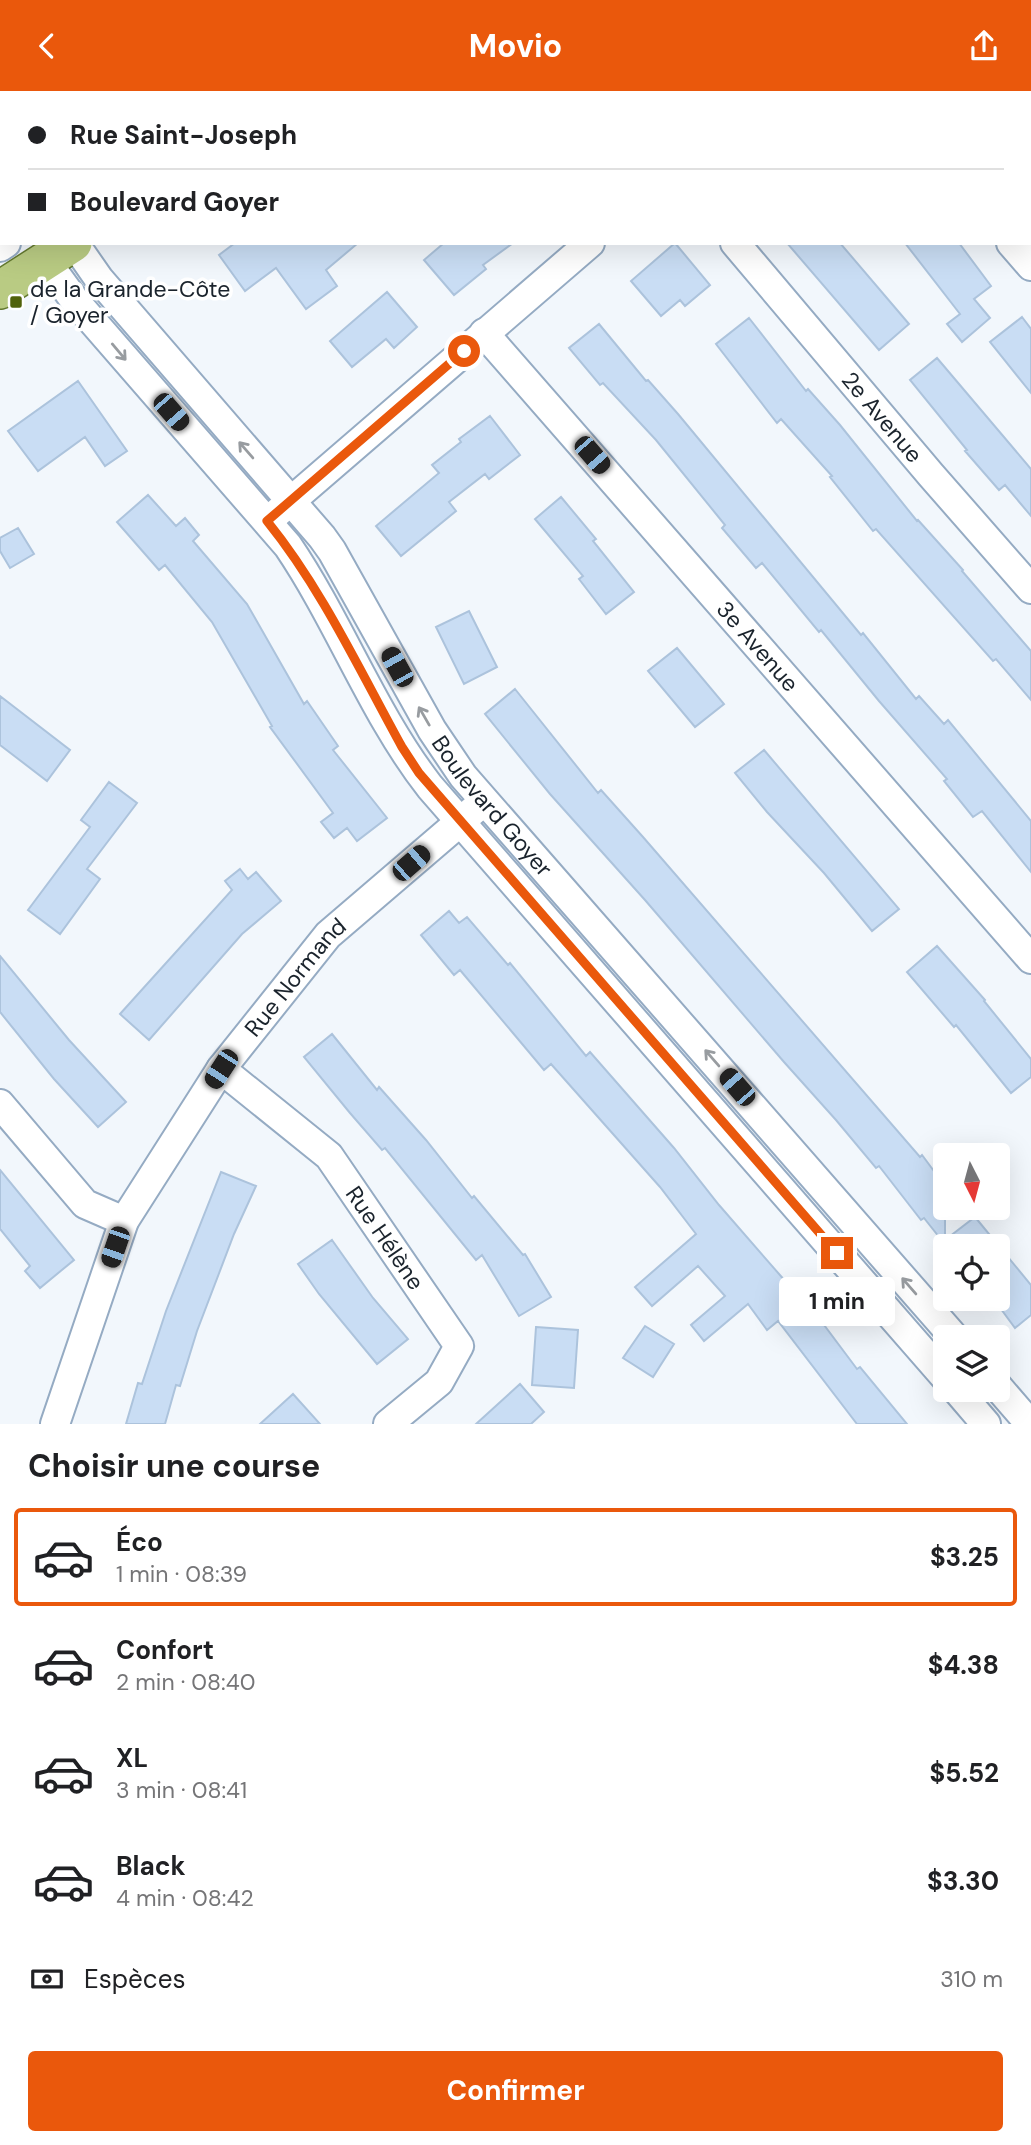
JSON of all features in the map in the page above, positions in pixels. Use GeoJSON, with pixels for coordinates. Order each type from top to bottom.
{"type":"FeatureCollection","features":[{"type":"Feature","properties":{"kind":"main road"},"geometry":{"type":"LineString","coordinates":[[0,291],[64,249]]}},
{"type":"Feature","properties":{"kind":"street"},"geometry":{"type":"LineString","coordinates":[[267,521],[588,245]]}},
{"type":"Feature","properties":{"kind":"street","name":"2e Avenue"},"geometry":{"type":"LineString","coordinates":[[737,245],[1031,589]]}},
{"type":"Feature","properties":{"kind":"street"},"geometry":{"type":"LineString","coordinates":[[1013,245],[1031,266]]}},
{"type":"Feature","properties":{"kind":"street","name":"Boulevard Goyer"},"geometry":{"type":"LineString","coordinates":[[64,249],[99,279],[332,551],[441,745],[463,776],[944,1325]]}},
{"type":"Feature","properties":{"kind":"street","name":"Boulevard Goyer"},"geometry":{"type":"LineString","coordinates":[[64,249],[75,301],[288,546],[410,761],[933,1363]]}},
{"type":"Feature","properties":{"kind":"street","name":"3e Avenue"},"geometry":{"type":"LineString","coordinates":[[484,333],[1031,959]]}},
{"type":"Feature","properties":{"kind":"street","name":"Rue Normand"},"geometry":{"type":"LineString","coordinates":[[55,1424],[124,1221],[221,1069],[328,935],[485,800]]}},
{"type":"Feature","properties":{"kind":"street","name":"Rue Hélène"},"geometry":{"type":"LineString","coordinates":[[221,1069],[329,1156],[459,1346],[439,1383],[388,1424]]}},
{"type":"Feature","properties":{"kind":"street"},"geometry":{"type":"LineString","coordinates":[[0,1104],[85,1204],[124,1221]]}},
{"type":"Feature","properties":{"kind":"street"},"geometry":{"type":"LineString","coordinates":[[1010,1401],[1030,1424]]}},
{"type":"Feature","properties":{"kind":"street"},"geometry":{"type":"LineString","coordinates":[[967,1402],[986,1424]]}},
{"type":"Feature","properties":{"kind":"building"},"geometry":{"type":"Polygon","coordinates":[[[232,245],[356,245],[326,270],[337,286],[306,309],[276,268],[245,291],[219,255],[232,245]]]}},
{"type":"Feature","properties":{"kind":"building"},"geometry":{"type":"Polygon","coordinates":[[[442,245],[510,245],[483,265],[486,269],[454,295],[424,260],[442,245]]]}},
{"type":"Feature","properties":{"kind":"building"},"geometry":{"type":"Polygon","coordinates":[[[673,245],[677,245],[710,285],[685,306],[680,300],[661,316],[631,281],[673,245]]]}},
{"type":"Feature","properties":{"kind":"building"},"geometry":{"type":"Polygon","coordinates":[[[789,245],[842,245],[909,324],[879,350],[789,245]]]}},
{"type":"Feature","properties":{"kind":"building"},"geometry":{"type":"Polygon","coordinates":[[[907,245],[960,245],[991,286],[974,299],[990,318],[962,342],[947,324],[960,314],[907,245]]]}},
{"type":"Feature","properties":{"kind":"building"},"geometry":{"type":"Polygon","coordinates":[[[387,292],[417,327],[394,348],[386,339],[352,367],[330,341],[387,292]]]}},
{"type":"Feature","properties":{"kind":"building"},"geometry":{"type":"Polygon","coordinates":[[[1022,317],[1031,329],[1031,393],[990,342],[1022,317]]]}},
{"type":"Feature","properties":{"kind":"building"},"geometry":{"type":"Polygon","coordinates":[[[749,318],[806,391],[808,389],[840,425],[917,521],[963,570],[1031,651],[1031,700],[876,529],[873,531],[830,477],[832,476],[781,419],[777,423],[716,344],[749,318]]]}},
{"type":"Feature","properties":{"kind":"building"},"geometry":{"type":"Polygon","coordinates":[[[599,324],[646,381],[648,380],[678,414],[916,699],[919,696],[944,724],[948,720],[1031,821],[1031,872],[982,811],[973,817],[944,781],[947,779],[821,630],[819,632],[762,563],[756,568],[722,528],[725,525],[656,440],[603,383],[600,385],[569,348],[599,324]]]}},
{"type":"Feature","properties":{"kind":"building"},"geometry":{"type":"Polygon","coordinates":[[[937,358],[1031,469],[1031,516],[1005,485],[999,490],[910,380],[937,358]]]}},
{"type":"Feature","properties":{"kind":"building"},"geometry":{"type":"Polygon","coordinates":[[[78,381],[127,451],[105,466],[85,437],[38,471],[8,431],[78,381]]]}},
{"type":"Feature","properties":{"kind":"building"},"geometry":{"type":"Polygon","coordinates":[[[490,416],[520,455],[489,479],[485,474],[449,502],[456,511],[401,556],[376,526],[439,473],[432,465],[461,442],[459,439],[490,416]]]}},
{"type":"Feature","properties":{"kind":"building"},"geometry":{"type":"Polygon","coordinates":[[[148,495],[176,526],[185,518],[199,535],[193,541],[247,604],[304,704],[307,701],[338,746],[333,750],[387,818],[357,841],[347,828],[334,838],[321,822],[333,813],[270,727],[272,726],[212,622],[165,565],[159,570],[117,522],[148,495]]]}},
{"type":"Feature","properties":{"kind":"building"},"geometry":{"type":"Polygon","coordinates":[[[561,497],[596,539],[593,541],[634,592],[606,614],[579,579],[583,576],[535,519],[561,497]]]}},
{"type":"Feature","properties":{"kind":"building"},"geometry":{"type":"Polygon","coordinates":[[[18,528],[34,554],[10,568],[0,551],[0,538],[18,528]]]}},
{"type":"Feature","properties":{"kind":"building"},"geometry":{"type":"Polygon","coordinates":[[[469,611],[497,667],[464,684],[436,627],[469,611]]]}},
{"type":"Feature","properties":{"kind":"building"},"geometry":{"type":"Polygon","coordinates":[[[677,648],[724,704],[695,727],[648,671],[677,648]]]}},
{"type":"Feature","properties":{"kind":"building"},"geometry":{"type":"Polygon","coordinates":[[[515,689],[598,793],[601,790],[920,1157],[922,1155],[933,1170],[933,1220],[945,1220],[945,1234],[937,1234],[924,1218],[921,1220],[879,1166],[876,1168],[550,794],[485,714],[515,689]]]}},
{"type":"Feature","properties":{"kind":"building"},"geometry":{"type":"Polygon","coordinates":[[[0,696],[70,750],[47,781],[0,745],[0,696]]]}},
{"type":"Feature","properties":{"kind":"building"},"geometry":{"type":"Polygon","coordinates":[[[764,750],[899,909],[872,931],[735,773],[764,750]]]}},
{"type":"Feature","properties":{"kind":"building"},"geometry":{"type":"Polygon","coordinates":[[[109,782],[137,803],[87,869],[100,879],[60,934],[28,910],[90,827],[81,820],[109,782]]]}},
{"type":"Feature","properties":{"kind":"building"},"geometry":{"type":"Polygon","coordinates":[[[240,869],[248,879],[256,872],[281,901],[242,934],[149,1040],[120,1014],[232,890],[225,881],[240,869]]]}},
{"type":"Feature","properties":{"kind":"building"},"geometry":{"type":"Polygon","coordinates":[[[449,911],[459,923],[467,917],[508,965],[510,963],[586,1056],[590,1052],[674,1148],[786,1282],[811,1316],[815,1313],[857,1369],[860,1367],[907,1424],[857,1424],[778,1321],[767,1330],[748,1304],[704,1341],[691,1325],[725,1296],[698,1266],[652,1306],[635,1287],[696,1234],[660,1187],[551,1064],[544,1070],[460,970],[454,975],[421,935],[449,911]]]}},
{"type":"Feature","properties":{"kind":"building"},"geometry":{"type":"Polygon","coordinates":[[[937,946],[985,1000],[1031,1059],[1031,1077],[1011,1093],[956,1025],[954,1027],[907,972],[937,946]]]}},
{"type":"Feature","properties":{"kind":"building"},"geometry":{"type":"Polygon","coordinates":[[[0,956],[69,1040],[126,1102],[98,1127],[54,1079],[0,1012],[0,956]]]}},
{"type":"Feature","properties":{"kind":"building"},"geometry":{"type":"Polygon","coordinates":[[[332,1034],[377,1090],[379,1087],[472,1198],[474,1196],[523,1255],[525,1254],[551,1297],[519,1316],[482,1255],[476,1260],[385,1148],[382,1150],[304,1057],[332,1034]]]}},
{"type":"Feature","properties":{"kind":"building"},"geometry":{"type":"Polygon","coordinates":[[[0,1170],[74,1260],[40,1288],[25,1271],[30,1266],[0,1229],[0,1170]]]}},
{"type":"Feature","properties":{"kind":"building"},"geometry":{"type":"Polygon","coordinates":[[[221,1172],[256,1186],[234,1234],[197,1331],[180,1386],[176,1385],[165,1424],[126,1424],[138,1383],[142,1384],[166,1311],[221,1172]]]}},
{"type":"Feature","properties":{"kind":"building"},"geometry":{"type":"Polygon","coordinates":[[[971,1220],[977,1220],[989,1234],[953,1234],[971,1220]]]}},
{"type":"Feature","properties":{"kind":"building"},"geometry":{"type":"Polygon","coordinates":[[[332,1240],[373,1298],[408,1339],[377,1364],[319,1294],[298,1264],[332,1240]]]}},
{"type":"Feature","properties":{"kind":"building"},"geometry":{"type":"Polygon","coordinates":[[[1010,1260],[1031,1285],[1031,1315],[1015,1328],[1002,1311],[1010,1311],[1010,1260]]]}},
{"type":"Feature","properties":{"kind":"building"},"geometry":{"type":"Polygon","coordinates":[[[645,1326],[674,1344],[653,1377],[623,1358],[645,1326]]]}},
{"type":"Feature","properties":{"kind":"building"},"geometry":{"type":"Polygon","coordinates":[[[536,1327],[578,1330],[574,1388],[532,1385],[536,1327]]]}},
{"type":"Feature","properties":{"kind":"building"},"geometry":{"type":"Polygon","coordinates":[[[520,1384],[544,1412],[531,1424],[476,1424],[520,1384]]]}},
{"type":"Feature","properties":{"kind":"building"},"geometry":{"type":"Polygon","coordinates":[[[293,1394],[320,1424],[260,1424],[293,1394]]]}},
{"type":"Feature","properties":{"kind":"place","name":"de la Grande-Côte / Goyer"},"geometry":{"type":"Point","coordinates":[16,302]}},
{"type":"Feature","properties":{"kind":"route"},"geometry":{"type":"LineString","coordinates":[[464,351],[267,521],[288,546],[309,579],[419,773],[837,1253]]}}]}
